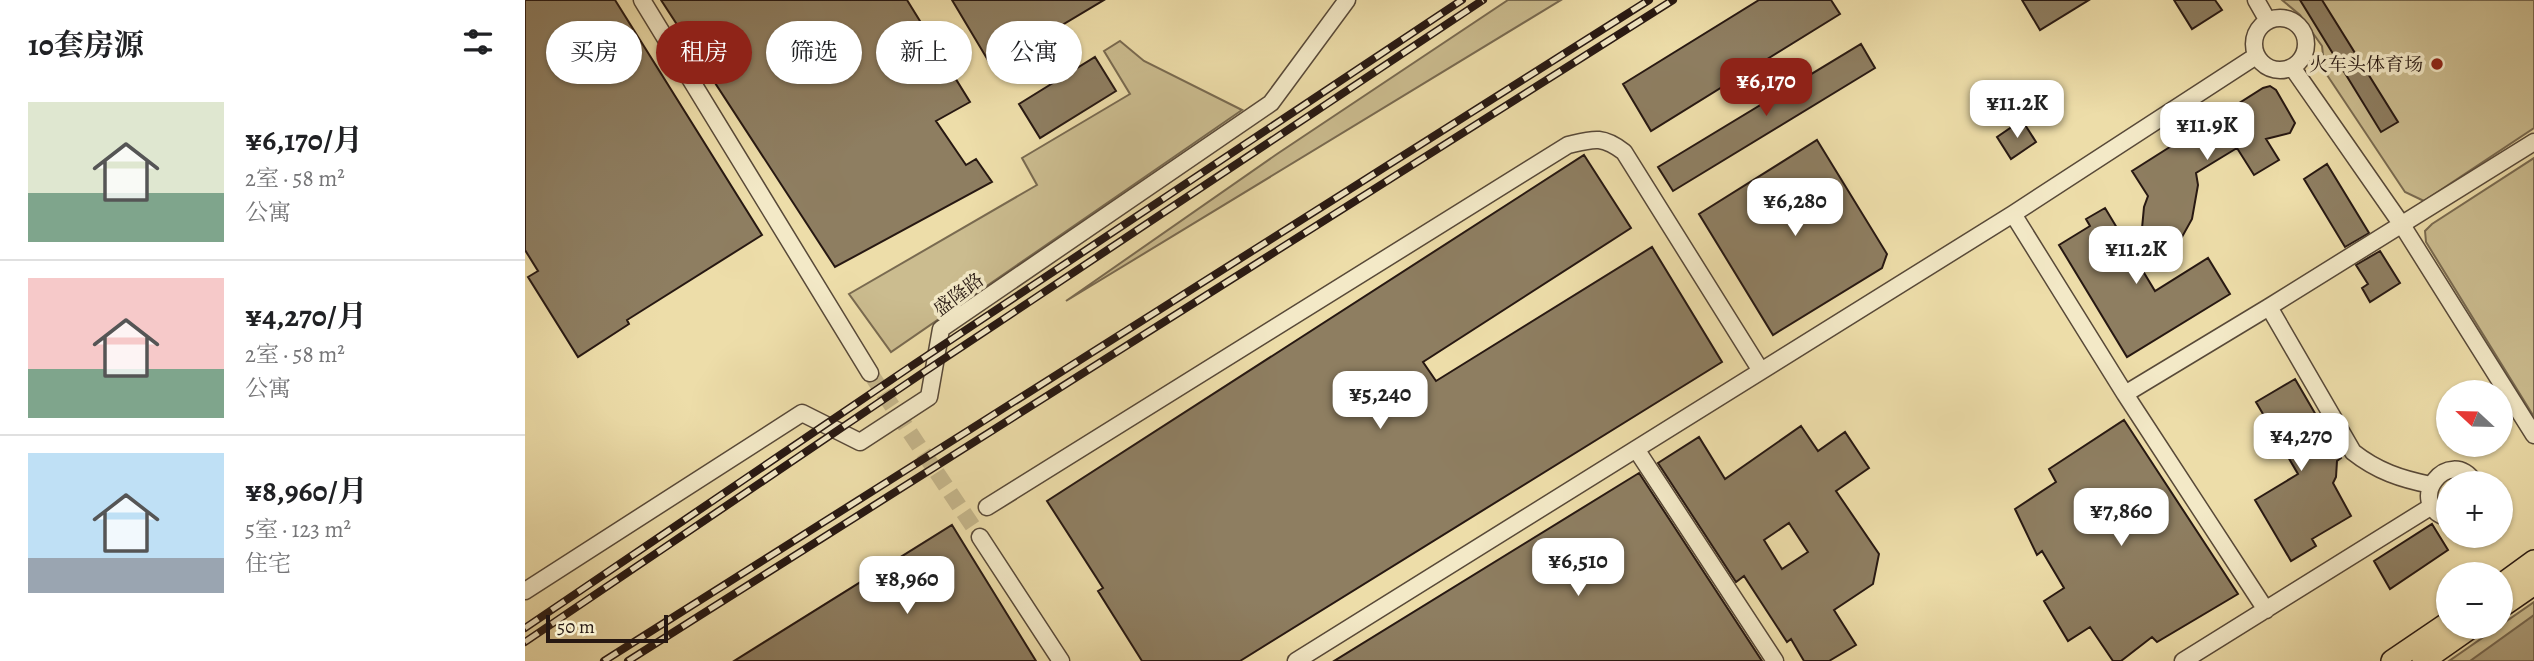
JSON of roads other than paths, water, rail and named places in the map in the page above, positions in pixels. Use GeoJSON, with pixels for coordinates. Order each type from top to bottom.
{"type":"FeatureCollection","features":[{"type":"Feature","properties":{"kind":"main road"},"geometry":{"type":"LineString","coordinates":[[2513,576],[2534,561]]}},
{"type":"Feature","properties":{"kind":"main road"},"geometry":{"type":"LineString","coordinates":[[2513,599],[2534,584]]}},
{"type":"Feature","properties":{"kind":"main road"},"geometry":{"type":"LineString","coordinates":[[2392,661],[2436,631]]}},
{"type":"Feature","properties":{"kind":"main road"},"geometry":{"type":"LineString","coordinates":[[2423,661],[2454,639]]}},
{"type":"Feature","properties":{"kind":"street"},"geometry":{"type":"LineString","coordinates":[[642,0],[870,373]]}},
{"type":"Feature","properties":{"kind":"street","name":"盛隆路"},"geometry":{"type":"LineString","coordinates":[[525,591],[802,413],[860,442],[929,397],[941,329],[1271,103],[1346,0]]}},
{"type":"Feature","properties":{"kind":"street"},"geometry":{"type":"LineString","coordinates":[[2256,0],[2268,21]]}},
{"type":"Feature","properties":{"kind":"street"},"geometry":{"type":"LineString","coordinates":[[2285,18],[2300,28],[2306,45],[2299,62],[2292,67],[2276,70],[2261,63],[2256,56],[2254,40],[2261,26],[2268,21],[2285,18]]}},
{"type":"Feature","properties":{"kind":"street"},"geometry":{"type":"LineString","coordinates":[[1296,661],[2013,214],[2256,56]]}},
{"type":"Feature","properties":{"kind":"street"},"geometry":{"type":"LineString","coordinates":[[2292,67],[2402,225],[2534,435]]}},
{"type":"Feature","properties":{"kind":"street"},"geometry":{"type":"LineString","coordinates":[[986,507],[1568,145],[1589,140],[1610,141],[1624,152],[1761,371]]}},
{"type":"Feature","properties":{"kind":"street"},"geometry":{"type":"LineString","coordinates":[[2125,394],[2534,142]]}},
{"type":"Feature","properties":{"kind":"street"},"geometry":{"type":"LineString","coordinates":[[2013,214],[2125,394],[2266,610]]}},
{"type":"Feature","properties":{"kind":"street"},"geometry":{"type":"LineString","coordinates":[[2269,307],[2353,452],[2386,473],[2431,485]]}},
{"type":"Feature","properties":{"kind":"street"},"geometry":{"type":"LineString","coordinates":[[1636,449],[1775,661]]}},
{"type":"Feature","properties":{"kind":"street"},"geometry":{"type":"LineString","coordinates":[[2436,478],[2431,485],[2430,499],[2436,511]]}},
{"type":"Feature","properties":{"kind":"street"},"geometry":{"type":"LineString","coordinates":[[2183,661],[2432,506]]}},
{"type":"Feature","properties":{"kind":"street"},"geometry":{"type":"LineString","coordinates":[[980,537],[1061,661]]}},
{"type":"Feature","properties":{"kind":"tunnel"},"geometry":{"type":"LineString","coordinates":[[870,373],[980,537]]}},
{"type":"Feature","properties":{"kind":"railway"},"geometry":{"type":"LineString","coordinates":[[525,628],[913,365],[1462,0]]}},
{"type":"Feature","properties":{"kind":"railway"},"geometry":{"type":"LineString","coordinates":[[525,642],[921,374],[1483,0]]}},
{"type":"Feature","properties":{"kind":"railway"},"geometry":{"type":"LineString","coordinates":[[604,661],[1649,0]]}},
{"type":"Feature","properties":{"kind":"railway"},"geometry":{"type":"LineString","coordinates":[[628,661],[1673,0]]}},
{"type":"Feature","properties":{"kind":"place","name":"火车头体育场"},"geometry":{"type":"Point","coordinates":[2437,64]}}]}
